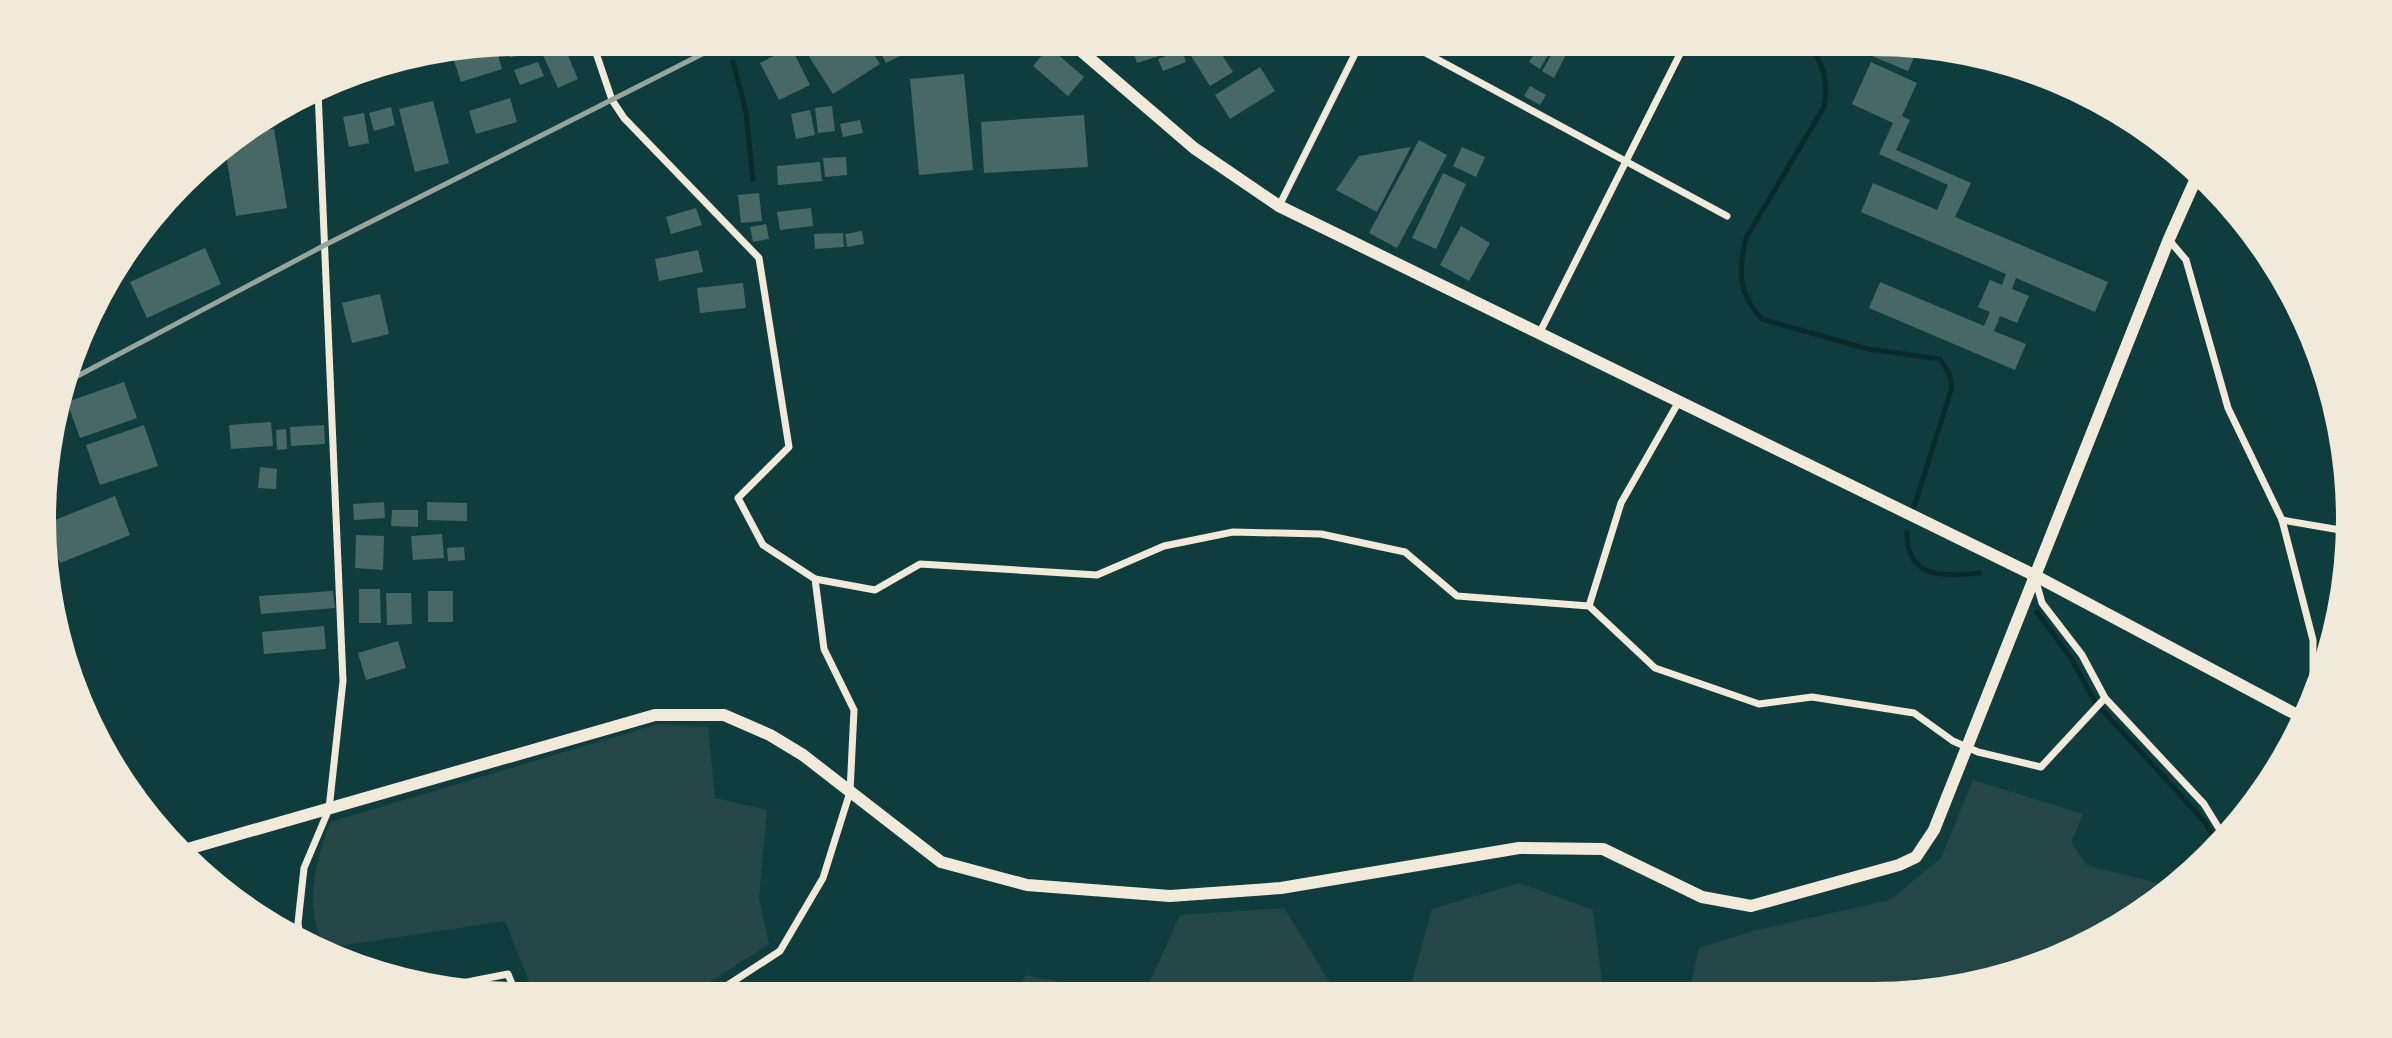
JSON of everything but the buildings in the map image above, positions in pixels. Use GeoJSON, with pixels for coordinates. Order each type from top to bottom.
{"type":"FeatureCollection","features":[{"type":"Feature","properties":{"kind":"street"},"geometry":{"type":"LineString","coordinates":[[597,56],[612,100],[624,118],[759,258],[789,447],[738,498],[763,545],[815,579],[875,590],[920,564],[1097,575],[1164,546],[1233,532],[1321,534],[1405,552],[1457,596],[1590,606],[1655,668],[1759,704],[1812,697],[1914,713],[1953,741],[1978,752],[2041,767],[2092,708],[2104,699]]}},
{"type":"Feature","properties":{"kind":"street"},"geometry":{"type":"LineString","coordinates":[[1087,56],[1194,148],[1279,206],[2034,575],[2293,713]]}},
{"type":"Feature","properties":{"kind":"street"},"geometry":{"type":"LineString","coordinates":[[1279,206],[1354,56]]}},
{"type":"Feature","properties":{"kind":"street"},"geometry":{"type":"LineString","coordinates":[[1431,56],[1727,216]]}},
{"type":"Feature","properties":{"kind":"street"},"geometry":{"type":"LineString","coordinates":[[1539,335],[1679,56]]}},
{"type":"Feature","properties":{"kind":"street"},"geometry":{"type":"LineString","coordinates":[[298,926],[304,868],[329,809],[343,681],[318,102]]}},
{"type":"Feature","properties":{"kind":"street"},"geometry":{"type":"LineString","coordinates":[[193,847],[656,715],[724,715],[770,735],[942,862],[1027,885],[1170,896],[1281,888],[1519,848],[1603,849],[1702,897],[1751,906],[1899,865],[1916,858],[1934,830],[2034,575],[2193,185]]}},
{"type":"Feature","properties":{"kind":"street"},"geometry":{"type":"LineString","coordinates":[[2169,239],[2186,260],[2228,408],[2282,520],[2313,640],[2313,662]]}},
{"type":"Feature","properties":{"kind":"street"},"geometry":{"type":"LineString","coordinates":[[1590,606],[1621,503],[1678,403]]}},
{"type":"Feature","properties":{"kind":"street"},"geometry":{"type":"LineString","coordinates":[[2282,520],[2336,529]]}},
{"type":"Feature","properties":{"kind":"street"},"geometry":{"type":"LineString","coordinates":[[2034,575],[2042,603],[2082,655],[2104,699],[2204,804],[2218,828]]}},
{"type":"Feature","properties":{"kind":"street"},"geometry":{"type":"LineString","coordinates":[[732,982],[779,951],[823,878],[850,792],[854,710],[824,649],[815,579]]}},
{"type":"Feature","properties":{"kind":"street"},"geometry":{"type":"LineString","coordinates":[[478,980],[508,974],[511,982]]}},
{"type":"Feature","properties":{"kind":"shaded area"},"geometry":{"type":"Polygon","coordinates":[[[658,724],[708,727],[715,798],[767,810],[759,899],[769,944],[710,982],[529,982],[505,921],[339,946],[320,937],[314,916],[316,870],[330,822],[658,724]]]}},
{"type":"Feature","properties":{"kind":"shaded area"},"geometry":{"type":"Polygon","coordinates":[[[1973,780],[2083,814],[2071,843],[2088,866],[2159,883],[2104,920],[2050,947],[1963,973],[1873,982],[1691,982],[1699,948],[1753,931],[1890,900],[1941,858],[1973,780]]]}},
{"type":"Feature","properties":{"kind":"shaded area"},"geometry":{"type":"Polygon","coordinates":[[[1520,883],[1593,910],[1602,982],[1412,982],[1432,909],[1520,883]]]}},
{"type":"Feature","properties":{"kind":"shaded area"},"geometry":{"type":"Polygon","coordinates":[[[1284,908],[1330,982],[1150,982],[1180,915],[1284,908]]]}},
{"type":"Feature","properties":{"kind":"shaded area"},"geometry":{"type":"Polygon","coordinates":[[[1026,975],[1060,982],[1022,982],[1026,975]]]}},
{"type":"Feature","properties":{"kind":"waterway"},"geometry":{"type":"LineString","coordinates":[[1816,56],[1824,73],[1824,107],[1746,238],[1741,271],[1744,291],[1762,319],[1868,349],[1940,359],[1949,374],[1952,387],[1914,507]]}},
{"type":"Feature","properties":{"kind":"waterway"},"geometry":{"type":"LineString","coordinates":[[733,62],[746,112],[753,180]]}},
{"type":"Feature","properties":{"kind":"waterway"},"geometry":{"type":"LineString","coordinates":[[1907,532],[1908,548],[1920,567],[1941,574],[1979,573]]}},
{"type":"Feature","properties":{"kind":"waterway"},"geometry":{"type":"LineString","coordinates":[[2037,612],[2071,658],[2095,702],[2204,821],[2212,834]]}},
{"type":"Feature","properties":{"kind":"railway"},"geometry":{"type":"LineString","coordinates":[[79,375],[325,245],[698,56]]}}]}
